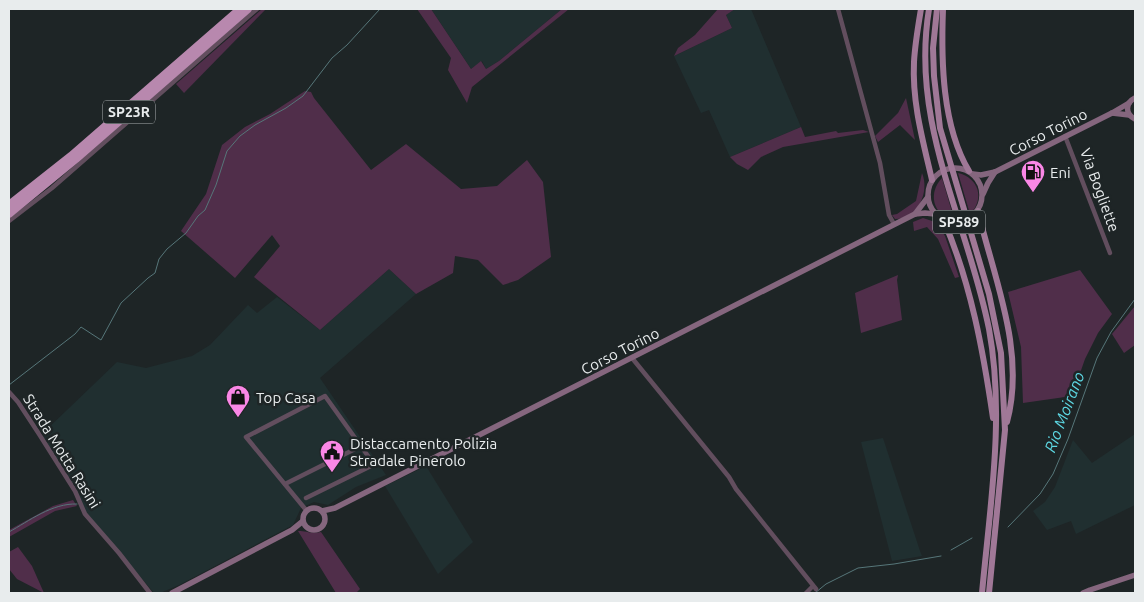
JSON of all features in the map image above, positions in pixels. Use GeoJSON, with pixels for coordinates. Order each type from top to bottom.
{"type":"FeatureCollection","features":[{"type":"Feature","properties":{"kind":"highway","name":"SP23R"},"geometry":{"type":"LineString","coordinates":[[9,205],[70,156],[240,9]]}},
{"type":"Feature","properties":{"kind":"highway","name":"SP23R"},"geometry":{"type":"LineString","coordinates":[[9,214],[76,159],[248,9]]}},
{"type":"Feature","properties":{"kind":"main road"},"geometry":{"type":"LineString","coordinates":[[921,9],[915,49],[914,93],[919,129],[932,180]]}},
{"type":"Feature","properties":{"kind":"main road","name":"SP589"},"geometry":{"type":"LineString","coordinates":[[929,9],[925,46],[927,98],[938,152],[982,298],[989,330],[996,394],[996,435],[982,593]]}},
{"type":"Feature","properties":{"kind":"main road","name":"SP589"},"geometry":{"type":"LineString","coordinates":[[937,9],[933,61],[937,110],[946,150],[975,244],[996,323],[1001,353],[1005,430],[990,593]]}},
{"type":"Feature","properties":{"kind":"main road"},"geometry":{"type":"LineString","coordinates":[[943,9],[942,52],[946,97],[956,143],[971,172],[980,183],[983,194]]}},
{"type":"Feature","properties":{"kind":"main road","name":"Corso Torino"},"geometry":{"type":"LineString","coordinates":[[971,172],[981,175],[995,172],[1112,113],[1135,98]]}},
{"type":"Feature","properties":{"kind":"main road"},"geometry":{"type":"LineString","coordinates":[[1129,103],[1127,109],[1129,115]]}},
{"type":"Feature","properties":{"kind":"main road"},"geometry":{"type":"LineString","coordinates":[[1112,113],[1129,115],[1135,119]]}},
{"type":"Feature","properties":{"kind":"main road"},"geometry":{"type":"LineString","coordinates":[[971,172],[958,168],[947,169],[932,180],[928,197],[930,206],[935,214],[944,221],[952,223],[963,222],[973,217],[982,203],[983,194],[988,182],[995,172]]}},
{"type":"Feature","properties":{"kind":"main road"},"geometry":{"type":"LineString","coordinates":[[915,214],[928,197]]}},
{"type":"Feature","properties":{"kind":"main road"},"geometry":{"type":"LineString","coordinates":[[978,211],[1002,296],[1010,339],[1012,379],[1010,411],[1005,430]]}},
{"type":"Feature","properties":{"kind":"main road","name":"Corso Torino"},"geometry":{"type":"LineString","coordinates":[[335,508],[915,214]]}},
{"type":"Feature","properties":{"kind":"main road"},"geometry":{"type":"LineString","coordinates":[[915,214],[935,214]]}},
{"type":"Feature","properties":{"kind":"main road"},"geometry":{"type":"LineString","coordinates":[[944,221],[971,298],[979,331],[996,435]]}},
{"type":"Feature","properties":{"kind":"main road"},"geometry":{"type":"LineString","coordinates":[[306,527],[303,515],[306,510],[313,507],[322,511],[335,508]]}},
{"type":"Feature","properties":{"kind":"main road"},"geometry":{"type":"LineString","coordinates":[[292,530],[306,527],[313,530],[320,528],[335,508]]}},
{"type":"Feature","properties":{"kind":"main road"},"geometry":{"type":"LineString","coordinates":[[322,511],[325,519]]}},
{"type":"Feature","properties":{"kind":"main road"},"geometry":{"type":"LineString","coordinates":[[172,593],[292,530],[303,521]]}},
{"type":"Feature","properties":{"kind":"main road"},"geometry":{"type":"LineString","coordinates":[[1083,593],[1135,575]]}},
{"type":"Feature","properties":{"kind":"street"},"geometry":{"type":"LineString","coordinates":[[9,221],[86,158],[257,9]]}},
{"type":"Feature","properties":{"kind":"street"},"geometry":{"type":"LineString","coordinates":[[838,9],[880,163],[889,215],[894,224]]}},
{"type":"Feature","properties":{"kind":"street","name":"Via Bogliette"},"geometry":{"type":"LineString","coordinates":[[1065,136],[1110,253]]}},
{"type":"Feature","properties":{"kind":"street"},"geometry":{"type":"LineString","coordinates":[[632,358],[728,477],[736,490],[793,558],[814,588],[806,593]]}},
{"type":"Feature","properties":{"kind":"street","name":"Strada Motta Rasini"},"geometry":{"type":"LineString","coordinates":[[9,392],[18,402],[75,491],[85,514],[150,593]]}},
{"type":"Feature","properties":{"kind":"street"},"geometry":{"type":"LineString","coordinates":[[306,498],[373,464],[325,396],[246,437],[306,510]]}},
{"type":"Feature","properties":{"kind":"street"},"geometry":{"type":"LineString","coordinates":[[285,484],[361,446]]}},
{"type":"Feature","properties":{"kind":"shaded area"},"geometry":{"type":"Polygon","coordinates":[[[262,9],[266,9],[184,93],[176,84],[262,9]]]}},
{"type":"Feature","properties":{"kind":"shaded area"},"geometry":{"type":"Polygon","coordinates":[[[417,9],[431,9],[471,69],[481,61],[486,69],[499,61],[562,9],[569,9],[472,87],[467,103],[448,70],[451,58],[417,9]]]}},
{"type":"Feature","properties":{"kind":"shaded area"},"geometry":{"type":"Polygon","coordinates":[[[431,9],[562,9],[499,61],[486,69],[482,61],[471,69],[431,9]]]}},
{"type":"Feature","properties":{"kind":"shaded area"},"geometry":{"type":"Polygon","coordinates":[[[718,9],[735,9],[726,15],[732,28],[674,56],[678,48],[695,35],[718,9]]]}},
{"type":"Feature","properties":{"kind":"shaded area"},"geometry":{"type":"Polygon","coordinates":[[[735,9],[751,9],[801,127],[730,157],[709,110],[701,113],[674,56],[732,28],[726,15],[735,9]]]}},
{"type":"Feature","properties":{"kind":"shaded area"},"geometry":{"type":"Polygon","coordinates":[[[305,91],[311,92],[371,170],[406,144],[461,189],[497,186],[527,160],[543,182],[551,257],[518,280],[503,285],[478,260],[455,256],[453,273],[416,294],[389,269],[320,330],[254,277],[280,246],[272,235],[235,278],[181,231],[206,194],[222,145],[245,127],[270,114],[305,91]]]}},
{"type":"Feature","properties":{"kind":"shaded area"},"geometry":{"type":"Polygon","coordinates":[[[906,98],[915,140],[900,125],[878,142],[875,136],[898,113],[906,98]]]}},
{"type":"Feature","properties":{"kind":"shaded area"},"geometry":{"type":"Polygon","coordinates":[[[801,127],[805,137],[836,131],[838,133],[863,130],[869,132],[783,147],[761,157],[748,170],[737,164],[730,157],[801,127]]]}},
{"type":"Feature","properties":{"kind":"shaded area"},"geometry":{"type":"Polygon","coordinates":[[[922,173],[924,188],[920,203],[910,214],[903,218],[895,219],[892,215],[897,214],[916,201],[922,173]]]}},
{"type":"Feature","properties":{"kind":"shaded area"},"geometry":{"type":"Polygon","coordinates":[[[958,173],[971,179],[978,190],[975,208],[970,214],[958,173]]]}},
{"type":"Feature","properties":{"kind":"shaded area"},"geometry":{"type":"Polygon","coordinates":[[[942,178],[954,219],[941,213],[934,203],[935,190],[942,178]]]}},
{"type":"Feature","properties":{"kind":"shaded area"},"geometry":{"type":"Polygon","coordinates":[[[923,218],[935,222],[945,236],[959,277],[955,278],[938,239],[927,227],[914,231],[913,222],[923,218]]]}},
{"type":"Feature","properties":{"kind":"shaded area"},"geometry":{"type":"Polygon","coordinates":[[[389,269],[416,294],[320,378],[386,475],[356,487],[328,505],[314,502],[301,508],[293,525],[179,585],[160,593],[154,593],[87,514],[42,434],[117,362],[146,368],[192,356],[210,345],[248,305],[257,313],[277,297],[320,330],[389,269]]]}},
{"type":"Feature","properties":{"kind":"shaded area"},"geometry":{"type":"Polygon","coordinates":[[[1080,270],[1112,314],[1098,333],[1085,359],[1072,396],[1023,403],[1021,347],[1008,292],[1080,270]]]}},
{"type":"Feature","properties":{"kind":"shaded area"},"geometry":{"type":"Polygon","coordinates":[[[898,275],[902,320],[861,333],[855,293],[898,275]]]}},
{"type":"Feature","properties":{"kind":"shaded area"},"geometry":{"type":"Polygon","coordinates":[[[1135,306],[1135,345],[1124,353],[1112,334],[1135,306]]]}},
{"type":"Feature","properties":{"kind":"shaded area"},"geometry":{"type":"Polygon","coordinates":[[[1135,434],[1135,505],[1076,534],[1071,521],[1047,530],[1033,511],[1045,502],[1055,487],[1073,440],[1092,463],[1135,434]]]}},
{"type":"Feature","properties":{"kind":"shaded area"},"geometry":{"type":"Polygon","coordinates":[[[883,438],[922,556],[892,561],[861,442],[883,438]]]}},
{"type":"Feature","properties":{"kind":"shaded area"},"geometry":{"type":"Polygon","coordinates":[[[426,466],[473,542],[438,574],[385,486],[426,466]]]}},
{"type":"Feature","properties":{"kind":"shaded area"},"geometry":{"type":"Polygon","coordinates":[[[73,500],[77,506],[55,511],[9,537],[9,530],[53,506],[73,500]]]}},
{"type":"Feature","properties":{"kind":"shaded area"},"geometry":{"type":"Polygon","coordinates":[[[298,531],[321,532],[360,589],[356,593],[336,593],[298,531]]]}},
{"type":"Feature","properties":{"kind":"shaded area"},"geometry":{"type":"Polygon","coordinates":[[[18,547],[32,566],[44,593],[17,579],[9,569],[9,552],[18,547]]]}},
{"type":"Feature","properties":{"kind":"waterway"},"geometry":{"type":"LineString","coordinates":[[9,385],[75,334],[81,327],[101,340],[121,303],[155,273],[159,259],[167,249],[186,233],[198,216],[205,210],[216,185],[227,151],[240,136],[255,125],[303,96],[332,58],[347,45],[380,9]]}},
{"type":"Feature","properties":{"kind":"waterway","name":"Rio Moirano"},"geometry":{"type":"LineString","coordinates":[[1008,527],[1040,494],[1053,474],[1068,439],[1097,358],[1111,332],[1135,299]]}},
{"type":"Feature","properties":{"kind":"waterway"},"geometry":{"type":"LineString","coordinates":[[9,532],[59,506],[77,504]]}},
{"type":"Feature","properties":{"kind":"waterway","name":"Rio Moirano"},"geometry":{"type":"LineString","coordinates":[[951,550],[972,538]]}},
{"type":"Feature","properties":{"kind":"waterway","name":"Rio Moirano"},"geometry":{"type":"LineString","coordinates":[[815,593],[826,584],[858,568],[941,556]]}},
{"type":"Feature","properties":{"kind":"place","name":"Eni"},"geometry":{"type":"Point","coordinates":[1033,193]}},
{"type":"Feature","properties":{"kind":"place","name":"Top Casa"},"geometry":{"type":"Point","coordinates":[238,418]}},
{"type":"Feature","properties":{"kind":"place","name":"Distaccamento Polizia Stradale Pinerolo"},"geometry":{"type":"Point","coordinates":[332,473]}}]}
